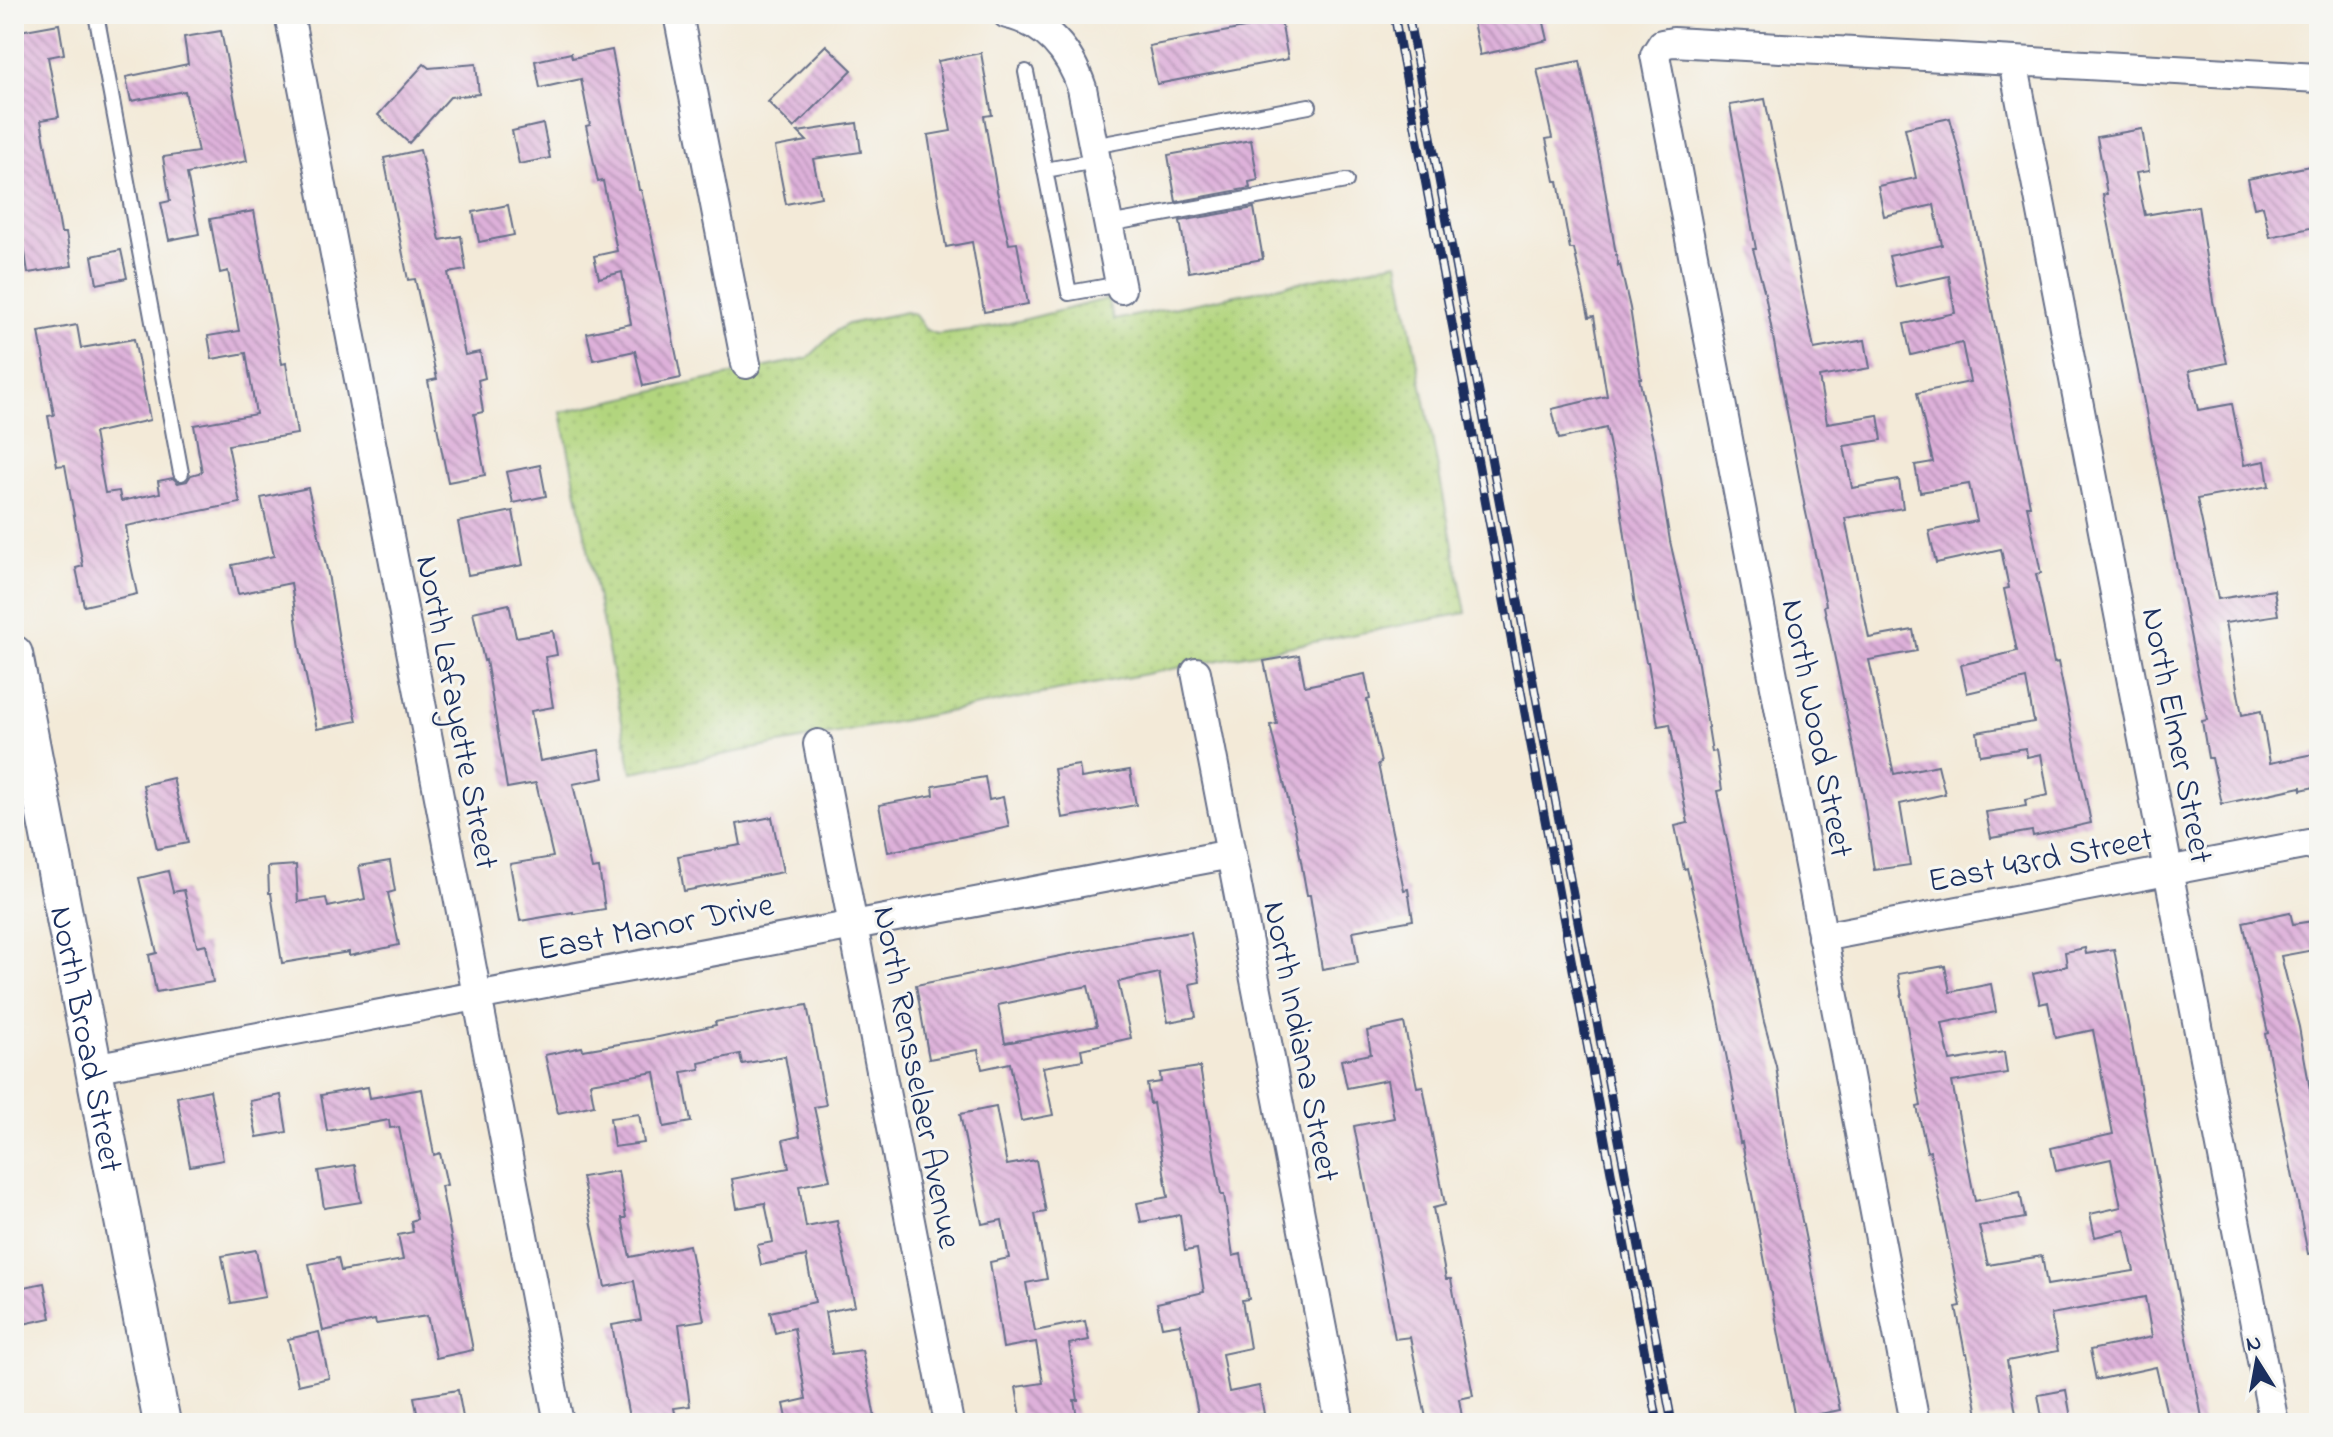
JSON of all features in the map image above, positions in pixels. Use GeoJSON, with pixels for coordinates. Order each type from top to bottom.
{"type":"FeatureCollection","features":[{"type":"Feature","properties":{"kind":"street","name":"North Lafayette Street"},"geometry":{"type":"LineString","coordinates":[[289,14],[559,1423]]}},
{"type":"Feature","properties":{"kind":"street"},"geometry":{"type":"LineString","coordinates":[[678,14],[746,364]]}},
{"type":"Feature","properties":{"kind":"street"},"geometry":{"type":"LineString","coordinates":[[1007,14],[1036,25],[1052,37],[1076,70],[1120,287]]}},
{"type":"Feature","properties":{"kind":"street","name":"North Wood Street"},"geometry":{"type":"LineString","coordinates":[[1915,1423],[1655,65],[1657,48],[1673,42],[2013,61]]}},
{"type":"Feature","properties":{"kind":"street"},"geometry":{"type":"LineString","coordinates":[[2013,61],[2319,78]]}},
{"type":"Feature","properties":{"kind":"street","name":"North Elmer Street"},"geometry":{"type":"LineString","coordinates":[[2013,61],[2274,1423]]}},
{"type":"Feature","properties":{"kind":"street","name":"North Broad Street"},"geometry":{"type":"LineString","coordinates":[[14,654],[162,1423]]}},
{"type":"Feature","properties":{"kind":"street","name":"North Indiana Street"},"geometry":{"type":"LineString","coordinates":[[1196,672],[1340,1423]]}},
{"type":"Feature","properties":{"kind":"street","name":"North Rensselaer Avenue"},"geometry":{"type":"LineString","coordinates":[[818,744],[949,1423]]}},
{"type":"Feature","properties":{"kind":"street","name":"East 43rd Street"},"geometry":{"type":"LineString","coordinates":[[1822,937],[2319,842]]}},
{"type":"Feature","properties":{"kind":"street","name":"East Manor Drive"},"geometry":{"type":"LineString","coordinates":[[93,1068],[1231,854]]}},
{"type":"Feature","properties":{"kind":"lane"},"geometry":{"type":"LineString","coordinates":[[96,14],[181,473]]}},
{"type":"Feature","properties":{"kind":"lane"},"geometry":{"type":"LineString","coordinates":[[1026,72],[1069,293],[1120,287]]}},
{"type":"Feature","properties":{"kind":"lane"},"geometry":{"type":"LineString","coordinates":[[1045,170],[1095,153],[1309,106]]}},
{"type":"Feature","properties":{"kind":"lane"},"geometry":{"type":"LineString","coordinates":[[1108,224],[1346,181]]}},
{"type":"Feature","properties":{"kind":"green space"},"geometry":{"type":"Polygon","coordinates":[[[1398,262],[1466,613],[632,772],[561,412],[808,358],[836,331],[848,324],[906,312],[915,315],[926,330],[937,334],[994,327],[1107,299],[1114,320],[1398,262]]]}},
{"type":"Feature","properties":{"kind":"building"},"geometry":{"type":"Polygon","coordinates":[[[1510,14],[1542,14],[1548,40],[1480,55],[1473,22],[1510,14]]]}},
{"type":"Feature","properties":{"kind":"building"},"geometry":{"type":"Polygon","coordinates":[[[1281,21],[1288,59],[1157,84],[1149,46],[1281,21]]]}},
{"type":"Feature","properties":{"kind":"building"},"geometry":{"type":"Polygon","coordinates":[[[59,24],[64,54],[48,57],[59,117],[41,120],[61,233],[66,233],[72,266],[28,273],[20,219],[17,220],[14,202],[14,32],[59,24]]]}},
{"type":"Feature","properties":{"kind":"building"},"geometry":{"type":"Polygon","coordinates":[[[221,31],[247,161],[187,174],[199,234],[169,240],[161,203],[170,201],[163,157],[198,152],[185,91],[131,101],[126,77],[188,64],[184,37],[221,31]]]}},
{"type":"Feature","properties":{"kind":"building"},"geometry":{"type":"Polygon","coordinates":[[[826,45],[852,70],[794,128],[768,102],[826,45]]]}},
{"type":"Feature","properties":{"kind":"building"},"geometry":{"type":"Polygon","coordinates":[[[612,50],[681,378],[643,386],[635,351],[593,360],[587,333],[631,324],[622,272],[599,278],[594,256],[617,251],[603,181],[598,182],[586,126],[590,125],[581,79],[540,88],[535,61],[571,53],[572,58],[612,50]]]}},
{"type":"Feature","properties":{"kind":"building"},"geometry":{"type":"Polygon","coordinates":[[[981,53],[992,115],[984,116],[997,191],[1009,244],[1017,243],[1028,304],[984,312],[972,242],[946,247],[928,135],[951,131],[938,61],[981,53]]]}},
{"type":"Feature","properties":{"kind":"building"},"geometry":{"type":"Polygon","coordinates":[[[1580,61],[1618,266],[1630,308],[1639,378],[1655,449],[1670,541],[1698,664],[1712,752],[1716,751],[1722,790],[1717,791],[1764,1022],[1776,1066],[1790,1161],[1840,1410],[1795,1419],[1740,1143],[1735,1100],[1708,962],[1675,826],[1688,823],[1670,724],[1658,726],[1606,428],[1559,439],[1552,409],[1607,396],[1594,316],[1589,317],[1574,249],[1570,249],[1558,181],[1555,181],[1546,139],[1552,138],[1537,69],[1580,61]]]}},
{"type":"Feature","properties":{"kind":"building"},"geometry":{"type":"Polygon","coordinates":[[[424,64],[429,68],[476,64],[479,94],[450,97],[409,143],[378,115],[424,64]]]}},
{"type":"Feature","properties":{"kind":"building"},"geometry":{"type":"Polygon","coordinates":[[[1765,99],[1814,349],[1865,340],[1870,368],[1819,377],[1827,423],[1878,415],[1882,440],[1844,446],[1852,488],[1899,480],[1903,508],[1845,518],[1869,638],[1913,630],[1917,651],[1869,660],[1894,774],[1938,765],[1945,794],[1900,804],[1910,865],[1874,870],[1863,794],[1765,294],[1753,249],[1756,249],[1730,105],[1765,99]]]}},
{"type":"Feature","properties":{"kind":"building"},"geometry":{"type":"Polygon","coordinates":[[[1950,118],[1967,183],[2030,506],[2027,506],[2041,573],[2036,574],[2054,663],[2058,662],[2091,823],[2033,836],[2032,831],[1991,838],[1986,812],[2026,806],[2025,800],[2048,795],[2041,754],[2027,757],[2026,748],[1980,755],[1977,732],[2034,722],[2026,679],[1967,693],[1961,665],[2017,651],[2004,589],[2009,588],[2001,549],[1936,563],[1929,531],[1977,521],[1969,484],[1920,492],[1915,465],[1933,462],[1917,393],[1970,382],[1962,343],[1911,355],[1904,324],[1955,313],[1949,276],[1896,287],[1889,256],[1942,245],[1934,205],[1884,216],[1878,186],[1916,178],[1905,128],[1950,118]]]}},
{"type":"Feature","properties":{"kind":"building"},"geometry":{"type":"Polygon","coordinates":[[[857,123],[861,152],[813,159],[821,197],[786,204],[775,147],[807,141],[798,132],[857,123]]]}},
{"type":"Feature","properties":{"kind":"building"},"geometry":{"type":"Polygon","coordinates":[[[543,124],[550,158],[519,164],[512,131],[543,124]]]}},
{"type":"Feature","properties":{"kind":"building"},"geometry":{"type":"Polygon","coordinates":[[[2142,129],[2149,171],[2136,173],[2145,215],[2198,206],[2213,301],[2227,363],[2189,371],[2198,410],[2232,404],[2244,465],[2265,461],[2269,486],[2197,499],[2218,599],[2274,590],[2278,615],[2225,623],[2242,715],[2261,711],[2270,763],[2319,753],[2319,786],[2222,804],[2212,758],[2208,758],[2202,721],[2207,720],[2103,195],[2107,194],[2097,137],[2142,129]]]}},
{"type":"Feature","properties":{"kind":"building"},"geometry":{"type":"Polygon","coordinates":[[[1251,140],[1258,180],[1249,182],[1250,188],[1176,202],[1168,155],[1251,140]]]}},
{"type":"Feature","properties":{"kind":"building"},"geometry":{"type":"Polygon","coordinates":[[[420,150],[440,240],[461,236],[466,270],[448,273],[465,355],[480,352],[485,378],[478,380],[483,412],[474,414],[485,475],[448,482],[428,381],[437,379],[415,279],[408,280],[384,158],[420,150]]]}},
{"type":"Feature","properties":{"kind":"building"},"geometry":{"type":"Polygon","coordinates":[[[2319,164],[2319,226],[2270,237],[2263,206],[2254,208],[2248,179],[2319,164]]]}},
{"type":"Feature","properties":{"kind":"building"},"geometry":{"type":"Polygon","coordinates":[[[508,205],[514,235],[479,242],[473,212],[508,205]]]}},
{"type":"Feature","properties":{"kind":"building"},"geometry":{"type":"Polygon","coordinates":[[[1254,208],[1263,259],[1189,272],[1180,221],[1254,208]]]}},
{"type":"Feature","properties":{"kind":"building"},"geometry":{"type":"Polygon","coordinates":[[[254,211],[282,364],[286,363],[297,434],[228,445],[240,503],[126,526],[126,542],[137,594],[84,606],[76,568],[83,566],[65,465],[57,466],[48,416],[54,415],[39,332],[77,325],[81,348],[134,339],[150,420],[94,433],[105,493],[119,491],[121,501],[160,493],[158,481],[173,478],[178,483],[187,481],[191,475],[202,472],[194,425],[256,414],[246,353],[212,359],[208,336],[239,331],[228,271],[220,273],[210,219],[254,211]]]}},
{"type":"Feature","properties":{"kind":"building"},"geometry":{"type":"Polygon","coordinates":[[[121,250],[127,278],[97,284],[92,256],[121,250]]]}},
{"type":"Feature","properties":{"kind":"building"},"geometry":{"type":"Polygon","coordinates":[[[540,465],[546,496],[513,503],[506,472],[540,465]]]}},
{"type":"Feature","properties":{"kind":"building"},"geometry":{"type":"Polygon","coordinates":[[[308,488],[357,721],[317,729],[300,648],[291,583],[238,594],[232,565],[274,556],[261,498],[308,488]]]}},
{"type":"Feature","properties":{"kind":"building"},"geometry":{"type":"Polygon","coordinates":[[[513,511],[523,565],[468,575],[458,522],[513,511]]]}},
{"type":"Feature","properties":{"kind":"building"},"geometry":{"type":"Polygon","coordinates":[[[509,604],[516,637],[553,631],[557,655],[545,657],[553,707],[531,711],[540,761],[599,750],[604,778],[573,784],[592,869],[599,868],[605,909],[520,921],[510,864],[553,857],[536,783],[507,788],[486,660],[473,612],[509,604]]]}},
{"type":"Feature","properties":{"kind":"building"},"geometry":{"type":"Polygon","coordinates":[[[1299,655],[1305,686],[1365,674],[1370,699],[1367,700],[1381,763],[1378,764],[1413,920],[1353,931],[1358,963],[1322,969],[1310,895],[1307,895],[1295,828],[1270,725],[1277,724],[1264,661],[1299,655]]]}},
{"type":"Feature","properties":{"kind":"building"},"geometry":{"type":"Polygon","coordinates":[[[1079,765],[1081,778],[1130,770],[1136,805],[1062,818],[1054,769],[1079,765]]]}},
{"type":"Feature","properties":{"kind":"building"},"geometry":{"type":"Polygon","coordinates":[[[985,777],[989,800],[1003,797],[1009,827],[888,852],[879,805],[934,795],[933,786],[985,777]]]}},
{"type":"Feature","properties":{"kind":"building"},"geometry":{"type":"Polygon","coordinates":[[[173,778],[188,843],[157,849],[143,785],[173,778]]]}},
{"type":"Feature","properties":{"kind":"building"},"geometry":{"type":"Polygon","coordinates":[[[772,817],[783,872],[684,891],[678,856],[741,845],[737,824],[772,817]]]}},
{"type":"Feature","properties":{"kind":"building"},"geometry":{"type":"Polygon","coordinates":[[[390,861],[395,891],[388,893],[399,945],[349,956],[349,952],[282,963],[269,893],[268,867],[296,865],[298,902],[326,898],[328,907],[365,899],[359,866],[390,861]]]}},
{"type":"Feature","properties":{"kind":"building"},"geometry":{"type":"Polygon","coordinates":[[[168,871],[173,892],[184,890],[197,946],[206,944],[213,982],[156,992],[149,955],[157,953],[139,878],[168,871]]]}},
{"type":"Feature","properties":{"kind":"building"},"geometry":{"type":"Polygon","coordinates":[[[2290,912],[2293,924],[2319,920],[2319,949],[2281,956],[2299,1027],[2319,1140],[2319,1253],[2308,1254],[2265,1034],[2268,1033],[2243,922],[2290,912]]]}},
{"type":"Feature","properties":{"kind":"building"},"geometry":{"type":"Polygon","coordinates":[[[1191,932],[1200,982],[1190,984],[1196,1017],[1168,1022],[1159,973],[1118,982],[1131,1038],[1081,1049],[1083,1060],[1043,1067],[1053,1115],[1021,1121],[1010,1063],[982,1069],[978,1050],[929,1059],[916,985],[1191,932]],[[1088,986],[998,1005],[1005,1043],[1097,1026],[1088,986]]]}},
{"type":"Feature","properties":{"kind":"building"},"geometry":{"type":"Polygon","coordinates":[[[2085,948],[2086,954],[2114,949],[2203,1423],[2169,1423],[2156,1367],[2096,1380],[2090,1350],[2152,1337],[2145,1297],[2051,1314],[2058,1351],[2007,1361],[2016,1414],[1979,1421],[1956,1307],[1961,1306],[1930,1151],[1927,1152],[1917,1107],[1921,1106],[1898,974],[1945,966],[1950,992],[1991,984],[1996,1012],[1942,1023],[1950,1061],[2004,1052],[2007,1073],[1952,1082],[1975,1201],[2020,1192],[2025,1218],[1979,1226],[1988,1265],[2042,1256],[2047,1285],[2134,1271],[2125,1230],[2095,1237],[2090,1214],[2121,1207],[2111,1159],[2056,1171],[2051,1148],[2113,1134],[2093,1030],[2055,1038],[2048,1002],[2040,1004],[2033,974],[2067,966],[2065,952],[2085,948]]]}},
{"type":"Feature","properties":{"kind":"building"},"geometry":{"type":"Polygon","coordinates":[[[807,1005],[826,1105],[814,1107],[830,1180],[799,1186],[806,1227],[837,1221],[855,1306],[825,1312],[832,1354],[862,1350],[876,1423],[844,1423],[843,1416],[813,1423],[788,1423],[784,1404],[806,1399],[794,1328],[775,1333],[770,1312],[815,1302],[806,1256],[761,1265],[757,1245],[773,1242],[765,1203],[737,1208],[732,1179],[789,1168],[783,1140],[800,1136],[785,1056],[742,1064],[740,1054],[699,1063],[700,1069],[682,1072],[691,1122],[664,1127],[655,1072],[590,1083],[594,1105],[558,1113],[545,1055],[649,1039],[716,1025],[715,1022],[807,1005]]]}},
{"type":"Feature","properties":{"kind":"building"},"geometry":{"type":"Polygon","coordinates":[[[1404,1023],[1417,1087],[1423,1086],[1445,1205],[1433,1208],[1446,1279],[1451,1279],[1473,1396],[1459,1399],[1463,1423],[1427,1423],[1410,1337],[1395,1339],[1354,1126],[1394,1118],[1387,1080],[1347,1088],[1341,1060],[1371,1054],[1367,1031],[1404,1023]]]}},
{"type":"Feature","properties":{"kind":"building"},"geometry":{"type":"Polygon","coordinates":[[[1200,1067],[1233,1256],[1241,1254],[1249,1299],[1242,1300],[1250,1348],[1222,1354],[1229,1392],[1259,1386],[1264,1414],[1247,1416],[1249,1423],[1200,1423],[1180,1324],[1162,1327],[1157,1303],[1204,1292],[1197,1249],[1185,1251],[1180,1215],[1141,1222],[1137,1203],[1168,1197],[1153,1103],[1150,1104],[1147,1084],[1161,1082],[1160,1073],[1200,1067]]]}},
{"type":"Feature","properties":{"kind":"building"},"geometry":{"type":"Polygon","coordinates":[[[368,1087],[370,1098],[422,1089],[434,1155],[440,1153],[447,1185],[441,1186],[473,1350],[436,1358],[427,1316],[376,1324],[375,1320],[323,1331],[309,1264],[338,1258],[341,1271],[403,1260],[398,1235],[413,1232],[411,1221],[417,1219],[399,1127],[390,1128],[389,1120],[327,1131],[321,1095],[368,1087]]]}},
{"type":"Feature","properties":{"kind":"building"},"geometry":{"type":"Polygon","coordinates":[[[210,1090],[223,1160],[190,1166],[177,1097],[210,1090]]]}},
{"type":"Feature","properties":{"kind":"building"},"geometry":{"type":"Polygon","coordinates":[[[281,1095],[287,1132],[257,1137],[250,1101],[281,1095]]]}},
{"type":"Feature","properties":{"kind":"building"},"geometry":{"type":"Polygon","coordinates":[[[996,1107],[1007,1165],[1036,1160],[1046,1212],[1035,1214],[1047,1279],[1026,1283],[1035,1331],[1085,1321],[1089,1340],[1069,1344],[1078,1400],[1074,1400],[1078,1423],[1022,1423],[1016,1387],[1043,1383],[1036,1342],[1003,1348],[990,1262],[1009,1258],[1002,1220],[982,1224],[960,1114],[996,1107]]]}},
{"type":"Feature","properties":{"kind":"building"},"geometry":{"type":"Polygon","coordinates":[[[639,1114],[644,1143],[614,1147],[610,1118],[639,1114]]]}},
{"type":"Feature","properties":{"kind":"building"},"geometry":{"type":"Polygon","coordinates":[[[355,1165],[361,1202],[324,1208],[318,1171],[355,1165]]]}},
{"type":"Feature","properties":{"kind":"building"},"geometry":{"type":"Polygon","coordinates":[[[618,1171],[626,1218],[622,1218],[630,1257],[689,1245],[704,1320],[679,1324],[690,1406],[674,1408],[677,1423],[630,1423],[612,1325],[641,1320],[634,1281],[605,1287],[582,1177],[618,1171]]]}},
{"type":"Feature","properties":{"kind":"building"},"geometry":{"type":"Polygon","coordinates":[[[256,1250],[265,1297],[231,1303],[222,1256],[256,1250]]]}},
{"type":"Feature","properties":{"kind":"building"},"geometry":{"type":"Polygon","coordinates":[[[44,1283],[51,1318],[14,1326],[14,1289],[44,1283]]]}},
{"type":"Feature","properties":{"kind":"building"},"geometry":{"type":"Polygon","coordinates":[[[319,1332],[329,1378],[298,1385],[288,1339],[319,1332]]]}},
{"type":"Feature","properties":{"kind":"building"},"geometry":{"type":"Polygon","coordinates":[[[458,1390],[464,1423],[419,1423],[414,1397],[458,1390]]]}},
{"type":"Feature","properties":{"kind":"building"},"geometry":{"type":"Polygon","coordinates":[[[2066,1390],[2071,1418],[2043,1423],[2038,1395],[2066,1390]]]}},
{"type":"Feature","properties":{"kind":"railway"},"geometry":{"type":"LineString","coordinates":[[1394,14],[1658,1423]]}},
{"type":"Feature","properties":{"kind":"railway"},"geometry":{"type":"LineString","coordinates":[[1408,14],[1672,1423]]}}]}
